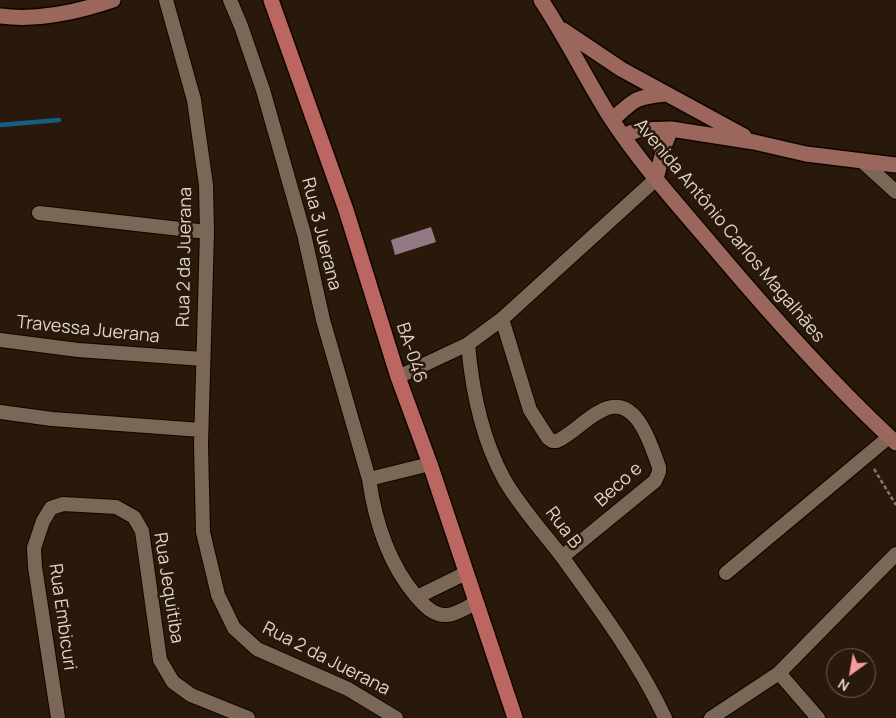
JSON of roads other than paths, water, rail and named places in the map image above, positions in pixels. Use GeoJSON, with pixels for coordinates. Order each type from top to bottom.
{"type":"FeatureCollection","features":[{"type":"Feature","properties":{"kind":"main road"},"geometry":{"type":"LineString","coordinates":[[0,16],[42,16],[81,11],[114,0]]}},
{"type":"Feature","properties":{"kind":"main road","name":"BA-046"},"geometry":{"type":"LineString","coordinates":[[271,0],[346,210],[398,377],[430,464],[515,718]]}},
{"type":"Feature","properties":{"kind":"main road","name":"Avenida Antônio Carlos Magalhães"},"geometry":{"type":"LineString","coordinates":[[541,0],[560,28],[612,120],[656,179],[798,344],[837,386],[893,440]]}},
{"type":"Feature","properties":{"kind":"main road"},"geometry":{"type":"LineString","coordinates":[[560,28],[621,69],[754,142]]}},
{"type":"Feature","properties":{"kind":"main road"},"geometry":{"type":"LineString","coordinates":[[612,120],[632,102],[643,96],[665,94]]}},
{"type":"Feature","properties":{"kind":"main road"},"geometry":{"type":"LineString","coordinates":[[656,179],[671,129]]}},
{"type":"Feature","properties":{"kind":"main road"},"geometry":{"type":"LineString","coordinates":[[623,136],[638,130],[671,129],[754,142],[806,154],[896,165]]}},
{"type":"Feature","properties":{"kind":"street","name":"Rua 2 da Juerana"},"geometry":{"type":"LineString","coordinates":[[166,0],[194,100],[206,185],[208,232],[201,430],[203,532],[218,595],[234,628],[258,649],[348,689],[396,718]]}},
{"type":"Feature","properties":{"kind":"street","name":"Rua 3 Juerana"},"geometry":{"type":"LineString","coordinates":[[230,0],[263,90],[304,234],[323,320],[369,479],[373,505],[390,556],[408,587],[426,608],[436,613],[448,615],[476,603]]}},
{"type":"Feature","properties":{"kind":"street"},"geometry":{"type":"LineString","coordinates":[[862,162],[896,192]]}},
{"type":"Feature","properties":{"kind":"street"},"geometry":{"type":"LineString","coordinates":[[398,377],[468,344],[502,319],[656,179]]}},
{"type":"Feature","properties":{"kind":"street"},"geometry":{"type":"LineString","coordinates":[[39,213],[208,232]]}},
{"type":"Feature","properties":{"kind":"street","name":"Beco e"},"geometry":{"type":"LineString","coordinates":[[502,319],[530,410],[548,438],[552,441],[557,441],[599,411],[616,406],[626,408],[634,414],[647,437],[659,468],[655,481],[562,557]]}},
{"type":"Feature","properties":{"kind":"street","name":"Travessa Juerana"},"geometry":{"type":"LineString","coordinates":[[0,340],[78,350],[203,360]]}},
{"type":"Feature","properties":{"kind":"street","name":"Rua B"},"geometry":{"type":"LineString","coordinates":[[468,344],[471,376],[478,412],[504,478],[515,496],[562,557],[646,679],[665,718]]}},
{"type":"Feature","properties":{"kind":"street"},"geometry":{"type":"LineString","coordinates":[[0,412],[52,419],[201,430]]}},
{"type":"Feature","properties":{"kind":"street"},"geometry":{"type":"LineString","coordinates":[[726,573],[867,457],[893,440]]}},
{"type":"Feature","properties":{"kind":"street"},"geometry":{"type":"LineString","coordinates":[[369,479],[430,464]]}},
{"type":"Feature","properties":{"kind":"street","name":"Rua Jequitiba"},"geometry":{"type":"LineString","coordinates":[[43,521],[51,508],[63,504],[116,507],[134,518],[142,531],[160,660],[173,682],[190,696],[248,718]]}},
{"type":"Feature","properties":{"kind":"street","name":"Rua Embicuri"},"geometry":{"type":"LineString","coordinates":[[43,521],[34,548],[35,567],[58,718]]}},
{"type":"Feature","properties":{"kind":"street"},"geometry":{"type":"LineString","coordinates":[[711,718],[779,673],[896,554]]}},
{"type":"Feature","properties":{"kind":"street"},"geometry":{"type":"LineString","coordinates":[[417,598],[466,573]]}},
{"type":"Feature","properties":{"kind":"street"},"geometry":{"type":"LineString","coordinates":[[779,673],[818,718]]}},
{"type":"Feature","properties":{"kind":"waterway"},"geometry":{"type":"LineString","coordinates":[[0,125],[59,120]]}}]}
